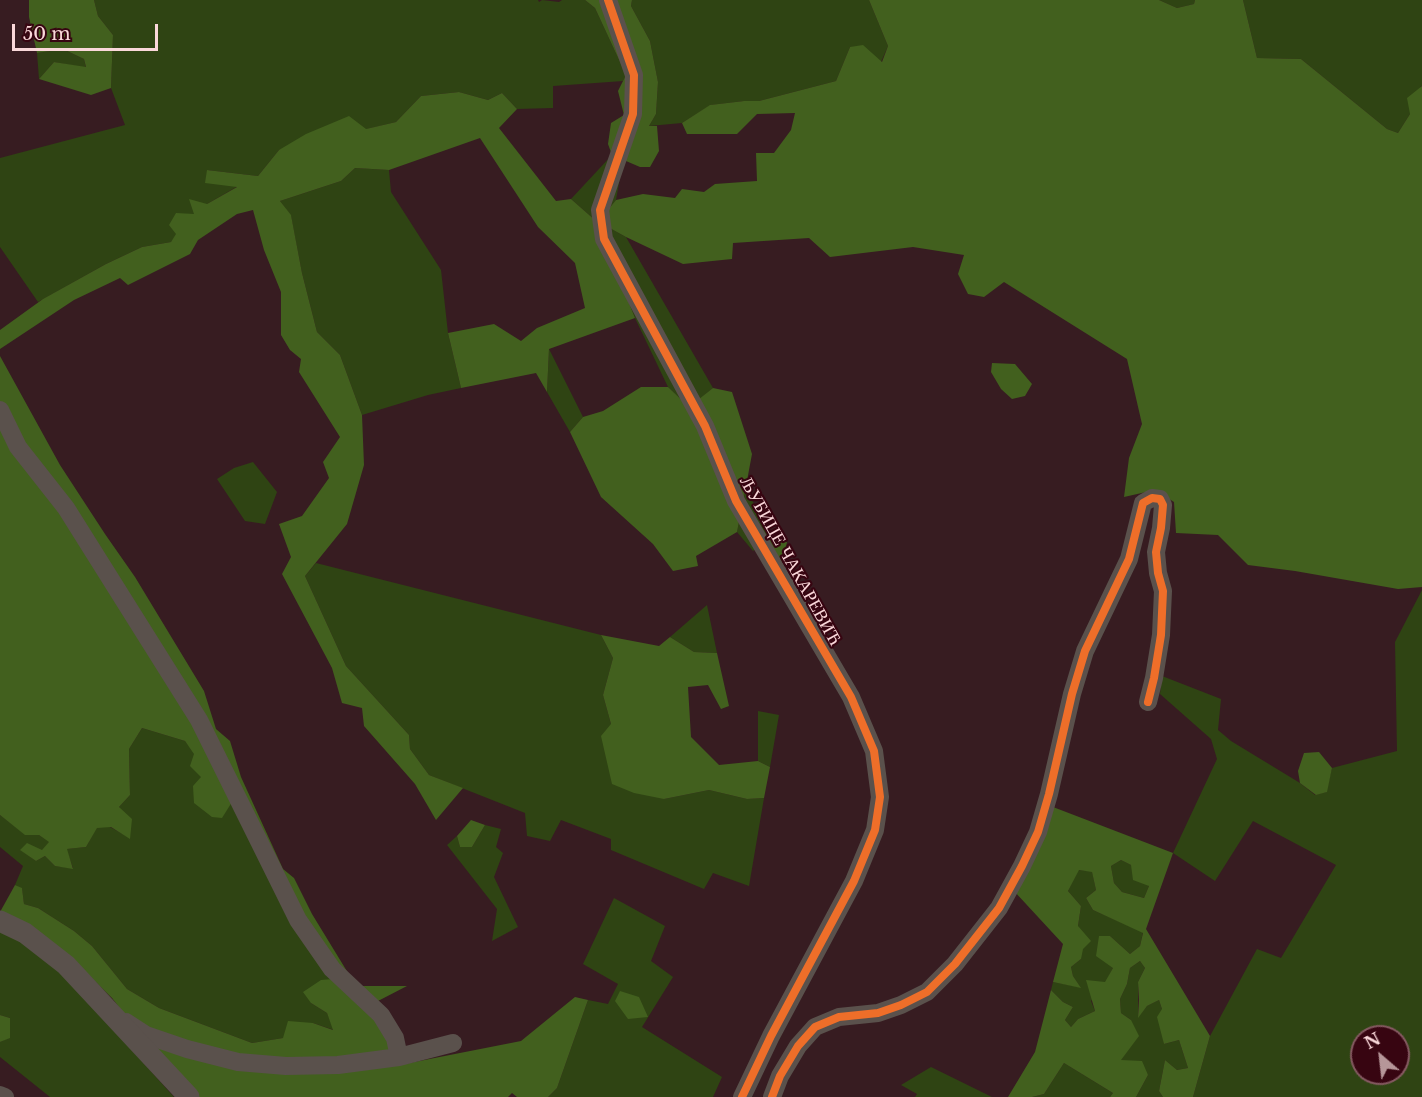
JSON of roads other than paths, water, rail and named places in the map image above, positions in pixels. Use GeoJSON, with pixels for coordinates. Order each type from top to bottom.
{"type":"FeatureCollection","features":[{"type":"Feature","properties":{"kind":"street","name":"ЉУБИЦЕ ЧАКАРЕВИЋ"},"geometry":{"type":"LineString","coordinates":[[608,0],[634,75],[633,114],[600,210],[604,238],[705,426],[736,501],[851,698],[874,751],[880,797],[875,830],[854,882],[771,1036],[742,1097]]}},
{"type":"Feature","properties":{"kind":"street"},"geometry":{"type":"LineString","coordinates":[[0,410],[18,447],[66,508],[199,720],[298,920],[332,969],[381,1015],[395,1038],[399,1057]]}},
{"type":"Feature","properties":{"kind":"street"},"geometry":{"type":"LineString","coordinates":[[772,1097],[780,1076],[798,1046],[815,1027],[839,1017],[878,1012],[902,1005],[927,992],[955,964],[999,908],[1038,832],[1085,651],[1129,559],[1143,502],[1152,498],[1160,499],[1163,505],[1156,552],[1163,591],[1161,635],[1148,702]]}},
{"type":"Feature","properties":{"kind":"street"},"geometry":{"type":"LineString","coordinates":[[0,921],[26,933],[53,953],[84,982],[189,1097]]}},
{"type":"Feature","properties":{"kind":"street"},"geometry":{"type":"LineString","coordinates":[[114,1015],[146,1035],[187,1049],[238,1062],[286,1066],[338,1065],[399,1057],[453,1043]]}},
{"type":"Feature","properties":{"kind":"street"},"geometry":{"type":"LineString","coordinates":[[0,1095],[5,1097]]}}]}
